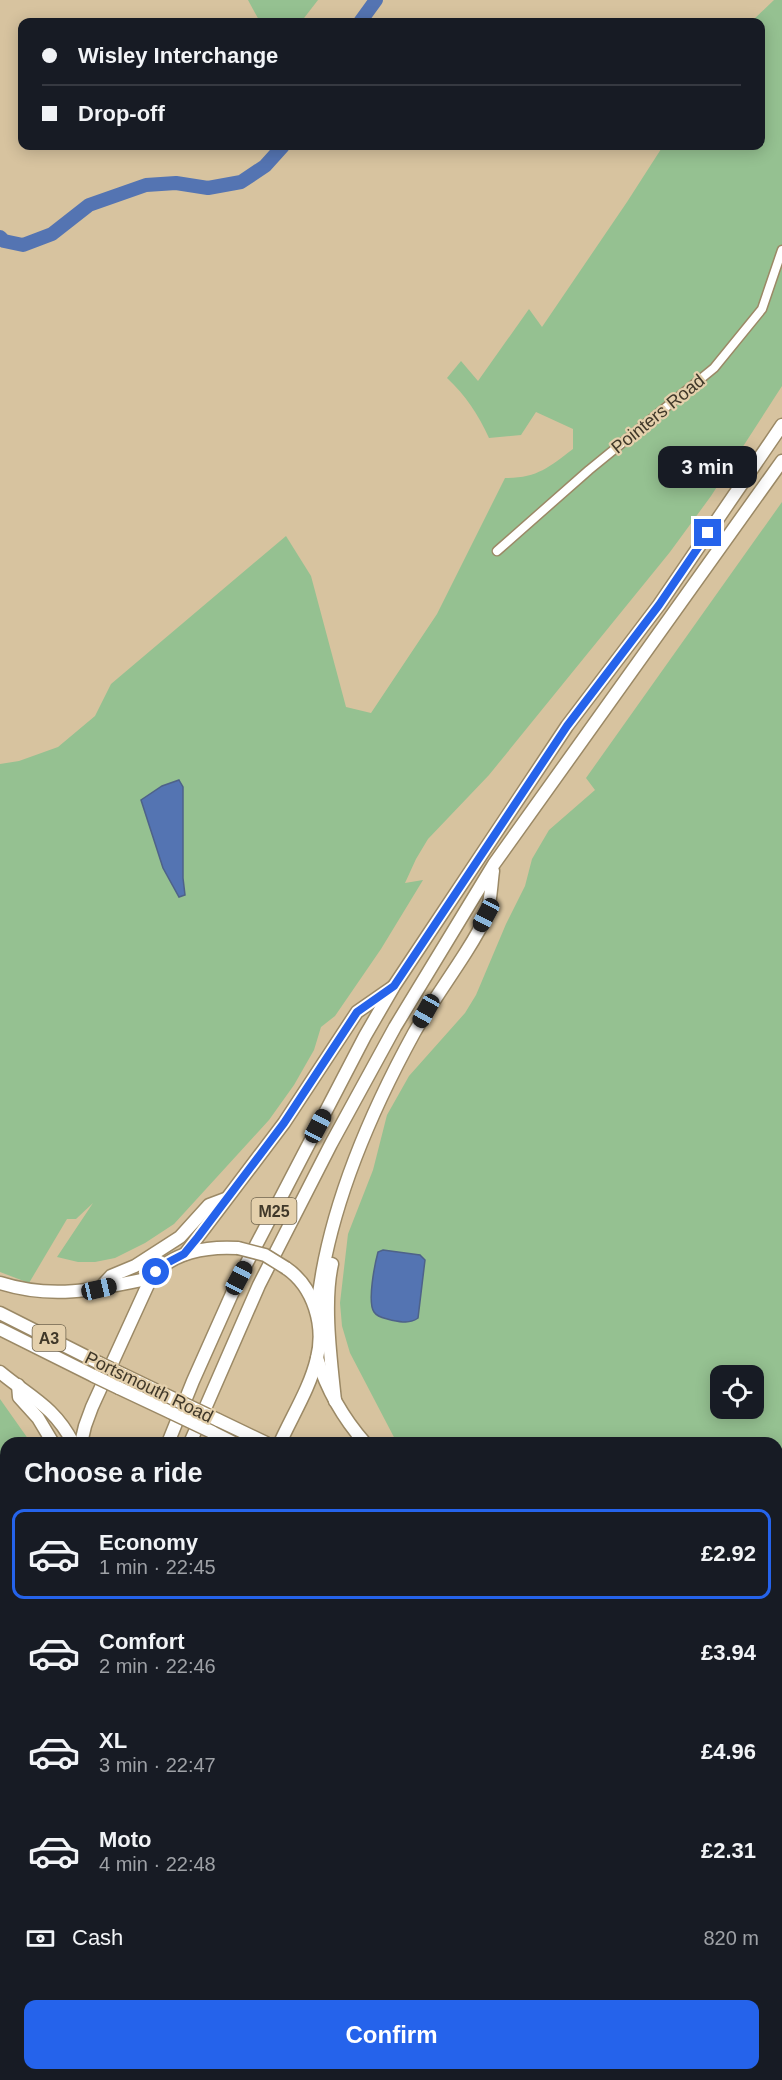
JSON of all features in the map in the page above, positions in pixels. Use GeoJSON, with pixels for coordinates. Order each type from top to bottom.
{"type":"FeatureCollection","features":[{"type":"Feature","properties":{"kind":"highway","name":"M25"},"geometry":{"type":"LineString","coordinates":[[170,1437],[239,1278],[360,1046],[394,986],[567,726],[659,605],[782,425]]}},
{"type":"Feature","properties":{"kind":"highway","name":"M25"},"geometry":{"type":"LineString","coordinates":[[193,1437],[260,1285],[331,1144],[395,1027],[494,864],[782,461]]}},
{"type":"Feature","properties":{"kind":"highway","name":"M25"},"geometry":{"type":"LineString","coordinates":[[336,1401],[330,1350],[328,1284],[333,1259],[330,1236],[362,1145],[394,1071],[426,1011],[472,941],[486,915],[494,864]]}},
{"type":"Feature","properties":{"kind":"highway","name":"M25"},"geometry":{"type":"LineString","coordinates":[[184,1254],[284,1123],[357,1012],[394,986]]}},
{"type":"Feature","properties":{"kind":"highway","name":"M25"},"geometry":{"type":"LineString","coordinates":[[99,1289],[111,1276],[135,1266],[180,1237],[209,1205],[225,1199]]}},
{"type":"Feature","properties":{"kind":"highway"},"geometry":{"type":"LineString","coordinates":[[283,1437],[317,1359],[319,1341],[317,1311],[320,1282],[330,1236]]}},
{"type":"Feature","properties":{"kind":"highway"},"geometry":{"type":"LineString","coordinates":[[82,1437],[92,1407],[152,1278],[162,1267],[184,1254],[217,1247],[238,1248],[265,1255],[286,1268],[305,1288],[317,1311]]}},
{"type":"Feature","properties":{"kind":"highway"},"geometry":{"type":"LineString","coordinates":[[0,1284],[54,1293],[99,1289],[152,1278]]}},
{"type":"Feature","properties":{"kind":"highway","name":"Portsmouth Road"},"geometry":{"type":"LineString","coordinates":[[0,1313],[253,1437]]}},
{"type":"Feature","properties":{"kind":"highway","name":"Portsmouth Road"},"geometry":{"type":"LineString","coordinates":[[0,1329],[222,1437]]}},
{"type":"Feature","properties":{"kind":"highway"},"geometry":{"type":"LineString","coordinates":[[317,1359],[324,1381],[349,1424],[360,1437]]}},
{"type":"Feature","properties":{"kind":"highway"},"geometry":{"type":"LineString","coordinates":[[0,1372],[51,1411],[70,1437]]}},
{"type":"Feature","properties":{"kind":"highway"},"geometry":{"type":"LineString","coordinates":[[18,1385],[20,1397],[38,1418],[49,1437]]}},
{"type":"Feature","properties":{"kind":"street","name":"Pointers Road"},"geometry":{"type":"LineString","coordinates":[[497,551],[589,470],[714,368],[762,309],[782,250]]}},
{"type":"Feature","properties":{"kind":"green space"},"geometry":{"type":"Polygon","coordinates":[[[248,0],[318,0],[304,18],[258,18],[248,0]]]}},
{"type":"Feature","properties":{"kind":"green space"},"geometry":{"type":"Polygon","coordinates":[[[774,0],[782,0],[782,386],[711,496],[670,552],[489,775],[428,839],[405,883],[423,880],[381,949],[335,1016],[321,1027],[314,1050],[294,1085],[269,1120],[174,1224],[145,1243],[115,1258],[95,1262],[78,1262],[57,1257],[93,1203],[76,1219],[67,1219],[29,1283],[0,1272],[0,764],[19,761],[58,747],[95,716],[111,684],[286,536],[311,576],[346,707],[371,713],[437,614],[505,478],[516,478],[542,471],[573,449],[573,429],[536,412],[521,435],[489,438],[471,406],[447,378],[461,361],[478,381],[529,309],[542,327],[660,150],[765,150],[765,18],[755,18],[774,0]],[[183,787],[141,800],[185,894],[183,878],[183,787]]]}},
{"type":"Feature","properties":{"kind":"green space"},"geometry":{"type":"Polygon","coordinates":[[[782,502],[782,1437],[394,1437],[350,1353],[342,1326],[340,1303],[348,1234],[373,1170],[387,1115],[409,1076],[465,1013],[476,995],[525,886],[532,859],[549,830],[595,790],[586,778],[782,502]]]}},
{"type":"Feature","properties":{"kind":"green space"},"geometry":{"type":"Polygon","coordinates":[[[0,1399],[27,1437],[0,1437],[0,1399]]]}},
{"type":"Feature","properties":{"kind":"water"},"geometry":{"type":"Polygon","coordinates":[[[179,780],[183,787],[185,895],[179,897],[163,868],[141,800],[162,786],[179,780]]]}},
{"type":"Feature","properties":{"kind":"water"},"geometry":{"type":"Polygon","coordinates":[[[383,1250],[420,1255],[425,1260],[418,1318],[415,1320],[395,1321],[380,1317],[374,1312],[371,1292],[378,1252],[383,1250]]]}},
{"type":"Feature","properties":{"kind":"waterway"},"geometry":{"type":"LineString","coordinates":[[363,18],[376,0]]}},
{"type":"Feature","properties":{"kind":"waterway"},"geometry":{"type":"LineString","coordinates":[[0,237],[4,241],[23,245],[52,234],[89,205],[146,185],[176,183],[208,188],[241,182],[265,166],[279,150]]}},
{"type":"Feature","properties":{"kind":"route"},"geometry":{"type":"LineString","coordinates":[[156,1272],[184,1254],[198,1237],[284,1123],[357,1012],[394,986],[567,726],[659,605],[708,533]]}}]}
